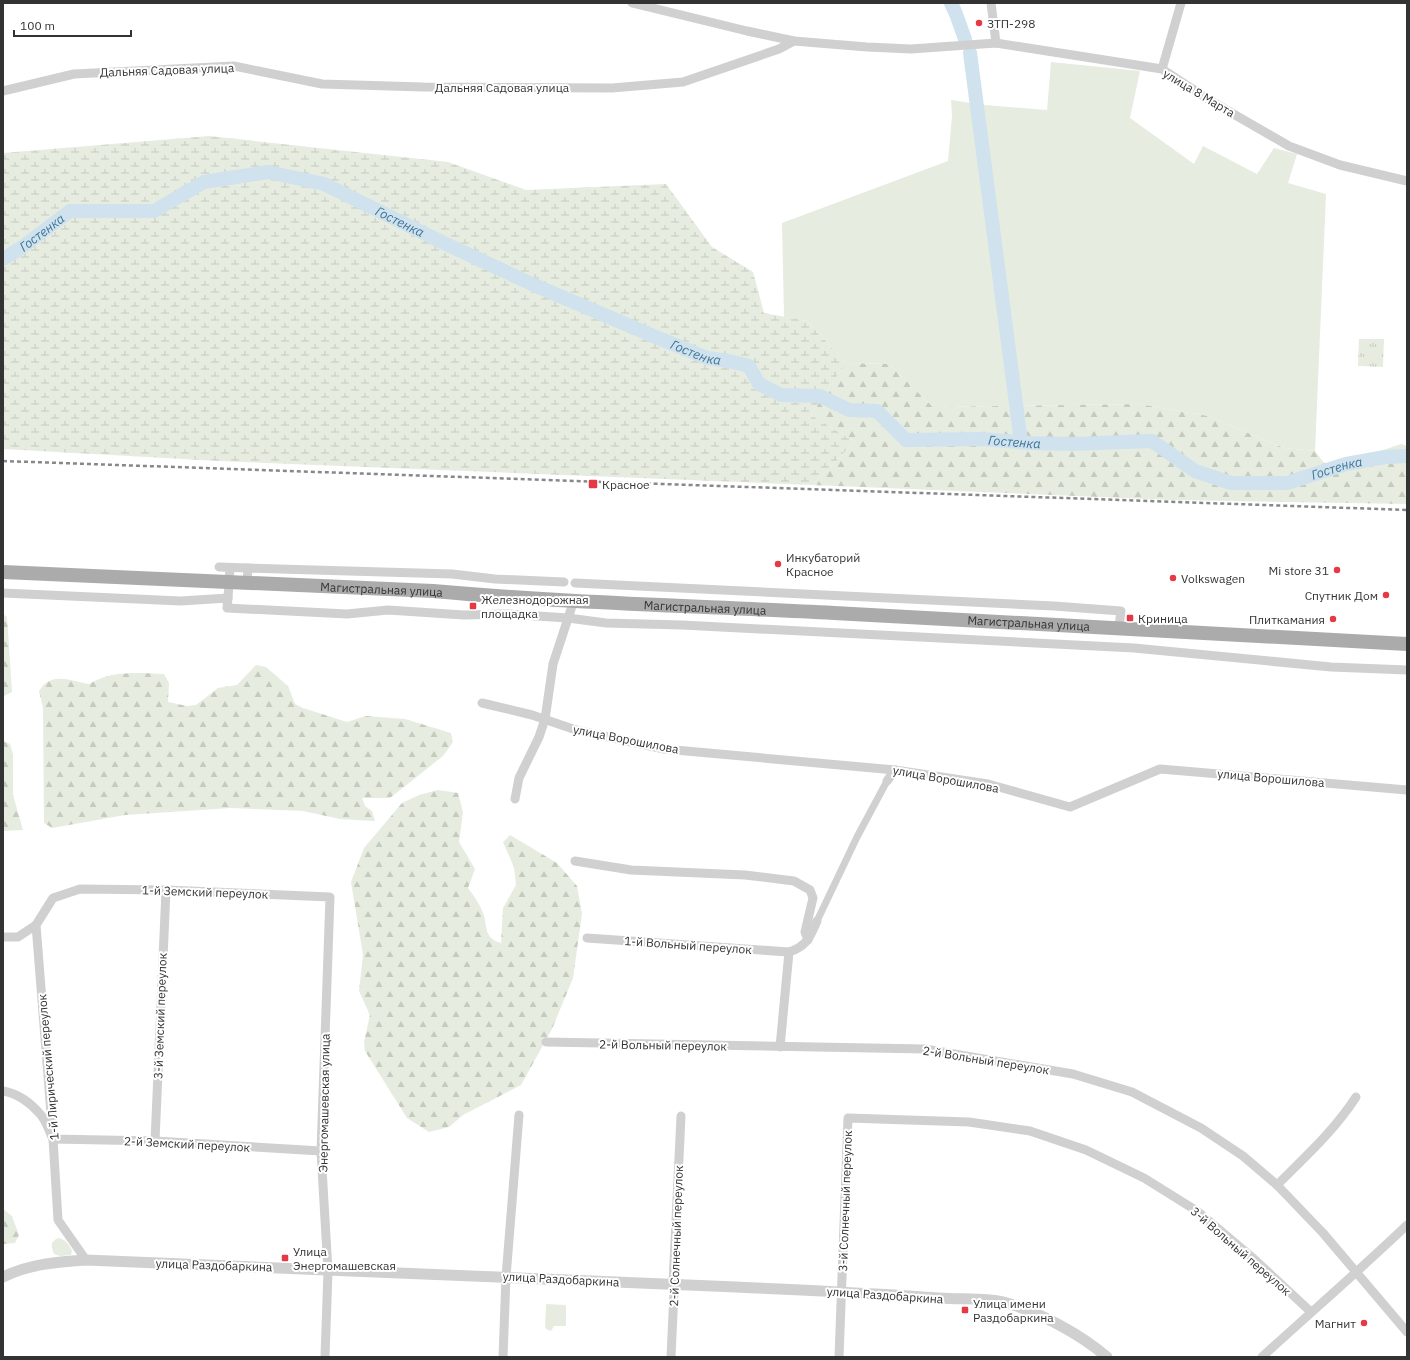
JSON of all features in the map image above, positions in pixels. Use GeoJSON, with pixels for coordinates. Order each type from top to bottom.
{"type":"FeatureCollection","features":[{"type":"Feature","properties":{"kind":"main road","name":"Магистральная улица"},"geometry":{"type":"LineString","coordinates":[[3,572],[433,591],[474,595],[1119,626],[1407,644]]}},
{"type":"Feature","properties":{"kind":"street"},"geometry":{"type":"LineString","coordinates":[[632,3],[794,41],[911,49],[996,43],[991,3]]}},
{"type":"Feature","properties":{"kind":"street"},"geometry":{"type":"LineString","coordinates":[[1162,69],[1181,3]]}},
{"type":"Feature","properties":{"kind":"street","name":"Дальняя Садовая улица"},"geometry":{"type":"LineString","coordinates":[[3,91],[74,74],[234,66],[322,84],[612,88],[683,82],[779,49],[794,41]]}},
{"type":"Feature","properties":{"kind":"street","name":"улица 8 Марта"},"geometry":{"type":"LineString","coordinates":[[996,43],[1162,69],[1211,101],[1290,146],[1340,165],[1407,182]]}},
{"type":"Feature","properties":{"kind":"street"},"geometry":{"type":"LineString","coordinates":[[219,567],[452,574],[495,579],[564,582]]}},
{"type":"Feature","properties":{"kind":"street"},"geometry":{"type":"LineString","coordinates":[[230,568],[227,608],[347,614],[388,610],[464,616],[506,614],[568,618],[606,623],[682,625],[1134,648],[1327,667],[1407,670]]}},
{"type":"Feature","properties":{"kind":"street"},"geometry":{"type":"LineString","coordinates":[[247,583],[248,568]]}},
{"type":"Feature","properties":{"kind":"street"},"geometry":{"type":"LineString","coordinates":[[575,583],[1054,606],[1121,611],[1119,626]]}},
{"type":"Feature","properties":{"kind":"street"},"geometry":{"type":"LineString","coordinates":[[3,593],[180,601],[228,598]]}},
{"type":"Feature","properties":{"kind":"street"},"geometry":{"type":"LineString","coordinates":[[515,800],[519,778],[539,737],[545,719],[553,664],[574,600]]}},
{"type":"Feature","properties":{"kind":"street","name":"улица Ворошилова"},"geometry":{"type":"LineString","coordinates":[[482,703],[545,719],[576,730],[664,748],[895,770],[988,784],[1070,807],[1160,769],[1407,790]]}},
{"type":"Feature","properties":{"kind":"street"},"geometry":{"type":"LineString","coordinates":[[780,1047],[789,952],[798,949],[808,940],[857,837],[887,781],[895,770]]}},
{"type":"Feature","properties":{"kind":"street"},"geometry":{"type":"LineString","coordinates":[[575,861],[631,870],[744,875],[794,881],[810,890],[813,898],[806,932],[808,940]]}},
{"type":"Feature","properties":{"kind":"street","name":"1-й Земский переулок"},"geometry":{"type":"LineString","coordinates":[[36,925],[53,898],[80,889],[166,890],[330,897]]}},
{"type":"Feature","properties":{"kind":"street","name":"3-й Земский переулок"},"geometry":{"type":"LineString","coordinates":[[155,1141],[166,890]]}},
{"type":"Feature","properties":{"kind":"street","name":"Энергомашевская улица"},"geometry":{"type":"LineString","coordinates":[[325,1357],[328,1271],[320,1151],[330,897]]}},
{"type":"Feature","properties":{"kind":"street"},"geometry":{"type":"LineString","coordinates":[[3,937],[18,937],[36,925]]}},
{"type":"Feature","properties":{"kind":"street","name":"1-й Лирический переулок"},"geometry":{"type":"LineString","coordinates":[[36,925],[58,1220],[86,1260]]}},
{"type":"Feature","properties":{"kind":"street","name":"1-й Вольный переулок"},"geometry":{"type":"LineString","coordinates":[[587,938],[789,952]]}},
{"type":"Feature","properties":{"kind":"street","name":"2-й Вольный переулок"},"geometry":{"type":"LineString","coordinates":[[546,1042],[780,1047],[925,1048],[1073,1074],[1132,1092],[1201,1128],[1243,1156],[1277,1185],[1323,1233],[1355,1274],[1364,1282],[1407,1332]]}},
{"type":"Feature","properties":{"kind":"street"},"geometry":{"type":"LineString","coordinates":[[3,1091],[23,1098],[41,1114],[53,1139]]}},
{"type":"Feature","properties":{"kind":"street"},"geometry":{"type":"LineString","coordinates":[[1277,1185],[1322,1141],[1344,1116],[1356,1097]]}},
{"type":"Feature","properties":{"kind":"street"},"geometry":{"type":"LineString","coordinates":[[503,1357],[506,1277],[519,1115]]}},
{"type":"Feature","properties":{"kind":"street","name":"2-й Солнечный переулок"},"geometry":{"type":"LineString","coordinates":[[672,1357],[673,1284],[681,1116]]}},
{"type":"Feature","properties":{"kind":"street","name":"3-й Солнечный переулок"},"geometry":{"type":"LineString","coordinates":[[839,1357],[848,1118]]}},
{"type":"Feature","properties":{"kind":"street","name":"3-й Вольный переулок"},"geometry":{"type":"LineString","coordinates":[[848,1118],[969,1122],[1030,1131],[1086,1150],[1144,1178],[1197,1211],[1254,1259],[1311,1312]]}},
{"type":"Feature","properties":{"kind":"street","name":"2-й Земский переулок"},"geometry":{"type":"LineString","coordinates":[[53,1139],[155,1141],[320,1151]]}},
{"type":"Feature","properties":{"kind":"street"},"geometry":{"type":"LineString","coordinates":[[1262,1357],[1355,1274],[1407,1225]]}},
{"type":"Feature","properties":{"kind":"street","name":"улица Раздобаркина"},"geometry":{"type":"LineString","coordinates":[[3,1277],[17,1271],[48,1263],[86,1260],[673,1284],[974,1299],[1005,1302],[1040,1316],[1068,1330],[1107,1357]]}},
{"type":"Feature","properties":{"kind":"green space"},"geometry":{"type":"Polygon","coordinates":[[[1051,62],[1140,71],[1130,118],[1194,164],[1203,146],[1257,174],[1274,148],[1297,154],[1288,183],[1326,194],[1315,451],[1284,448],[1208,416],[1139,404],[933,407],[889,364],[846,363],[807,321],[784,317],[782,223],[948,161],[952,116],[951,100],[985,105],[1047,110],[1051,62]]]}},
{"type":"Feature","properties":{"kind":"green space"},"geometry":{"type":"Polygon","coordinates":[[[209,136],[448,162],[526,190],[666,184],[712,247],[753,272],[764,313],[807,321],[846,363],[811,415],[855,442],[812,485],[219,461],[3,449],[3,153],[209,136]]]}},
{"type":"Feature","properties":{"kind":"green space"},"geometry":{"type":"Polygon","coordinates":[[[1359,339],[1384,339],[1383,367],[1358,366],[1359,339]]]}},
{"type":"Feature","properties":{"kind":"green space"},"geometry":{"type":"Polygon","coordinates":[[[846,363],[889,364],[933,407],[1139,404],[1208,416],[1284,448],[1315,451],[1324,463],[1340,465],[1401,444],[1407,446],[1407,504],[1171,500],[812,485],[855,442],[811,415],[846,363]]]}},
{"type":"Feature","properties":{"kind":"green space"},"geometry":{"type":"Polygon","coordinates":[[[3,614],[7,617],[12,692],[4,696],[3,614]]]}},
{"type":"Feature","properties":{"kind":"green space"},"geometry":{"type":"Polygon","coordinates":[[[256,665],[266,667],[288,686],[295,704],[303,708],[347,722],[366,716],[405,719],[451,733],[453,742],[443,756],[390,798],[362,798],[365,806],[372,811],[375,821],[340,819],[303,811],[230,808],[125,815],[52,828],[44,823],[43,708],[39,691],[49,681],[61,679],[89,684],[107,676],[116,674],[164,674],[169,683],[168,702],[187,706],[196,705],[218,688],[237,685],[256,665]]]}},
{"type":"Feature","properties":{"kind":"green space"},"geometry":{"type":"Polygon","coordinates":[[[3,741],[10,744],[13,754],[13,795],[23,830],[3,831],[3,741]]]}},
{"type":"Feature","properties":{"kind":"green space"},"geometry":{"type":"Polygon","coordinates":[[[438,790],[458,793],[463,812],[459,842],[475,869],[468,888],[482,910],[487,931],[491,938],[501,943],[503,908],[516,885],[514,867],[503,842],[510,835],[557,863],[577,886],[582,914],[573,978],[552,1029],[521,1085],[463,1115],[449,1127],[429,1132],[407,1118],[365,1051],[364,1042],[370,1015],[359,991],[363,955],[351,882],[364,848],[402,803],[419,795],[438,790]]]}},
{"type":"Feature","properties":{"kind":"green space"},"geometry":{"type":"Polygon","coordinates":[[[3,1209],[12,1216],[19,1235],[15,1243],[3,1244],[3,1209]]]}},
{"type":"Feature","properties":{"kind":"green space"},"geometry":{"type":"Polygon","coordinates":[[[58,1238],[63,1239],[68,1244],[72,1251],[71,1255],[60,1256],[54,1254],[52,1244],[58,1238]]]}},
{"type":"Feature","properties":{"kind":"green space"},"geometry":{"type":"Polygon","coordinates":[[[546,1304],[566,1305],[566,1326],[554,1326],[551,1331],[546,1329],[546,1304]]]}},
{"type":"Feature","properties":{"kind":"waterway"},"geometry":{"type":"LineString","coordinates":[[951,3],[965,39]]}},
{"type":"Feature","properties":{"kind":"waterway"},"geometry":{"type":"LineString","coordinates":[[970,53],[1021,442]]}},
{"type":"Feature","properties":{"kind":"waterway","name":"Гостенка"},"geometry":{"type":"LineString","coordinates":[[3,259],[21,248],[70,211],[154,211],[204,182],[268,172],[324,184],[448,245],[534,285],[707,358],[749,366],[759,384],[781,395],[820,396],[849,410],[877,411],[906,440],[981,439],[1030,443],[1073,444],[1152,441],[1195,471],[1231,483],[1287,483],[1346,464],[1385,457],[1407,456]]}},
{"type":"Feature","properties":{"kind":"railway"},"geometry":{"type":"LineString","coordinates":[[3,461],[1407,510]]}},
{"type":"Feature","properties":{"kind":"place","name":"ЗТП-298"},"geometry":{"type":"Point","coordinates":[979,23]}},
{"type":"Feature","properties":{"kind":"place","name":"Красное"},"geometry":{"type":"Point","coordinates":[593,484]}},
{"type":"Feature","properties":{"kind":"place","name":"Инкубаторий Красное"},"geometry":{"type":"Point","coordinates":[778,564]}},
{"type":"Feature","properties":{"kind":"place","name":"Mi store 31"},"geometry":{"type":"Point","coordinates":[1337,570]}},
{"type":"Feature","properties":{"kind":"place","name":"Volkswagen"},"geometry":{"type":"Point","coordinates":[1173,578]}},
{"type":"Feature","properties":{"kind":"place","name":"Спутник Дом"},"geometry":{"type":"Point","coordinates":[1386,595]}},
{"type":"Feature","properties":{"kind":"place","name":"Железнодорожная площадка"},"geometry":{"type":"Point","coordinates":[473,606]}},
{"type":"Feature","properties":{"kind":"place","name":"Криница"},"geometry":{"type":"Point","coordinates":[1130,618]}},
{"type":"Feature","properties":{"kind":"place","name":"Плиткамания"},"geometry":{"type":"Point","coordinates":[1333,619]}},
{"type":"Feature","properties":{"kind":"place","name":"Улица Энергомашевская"},"geometry":{"type":"Point","coordinates":[285,1258]}},
{"type":"Feature","properties":{"kind":"place","name":"Улица имени Раздобаркина"},"geometry":{"type":"Point","coordinates":[965,1310]}},
{"type":"Feature","properties":{"kind":"place","name":"Магнит"},"geometry":{"type":"Point","coordinates":[1364,1323]}}]}
